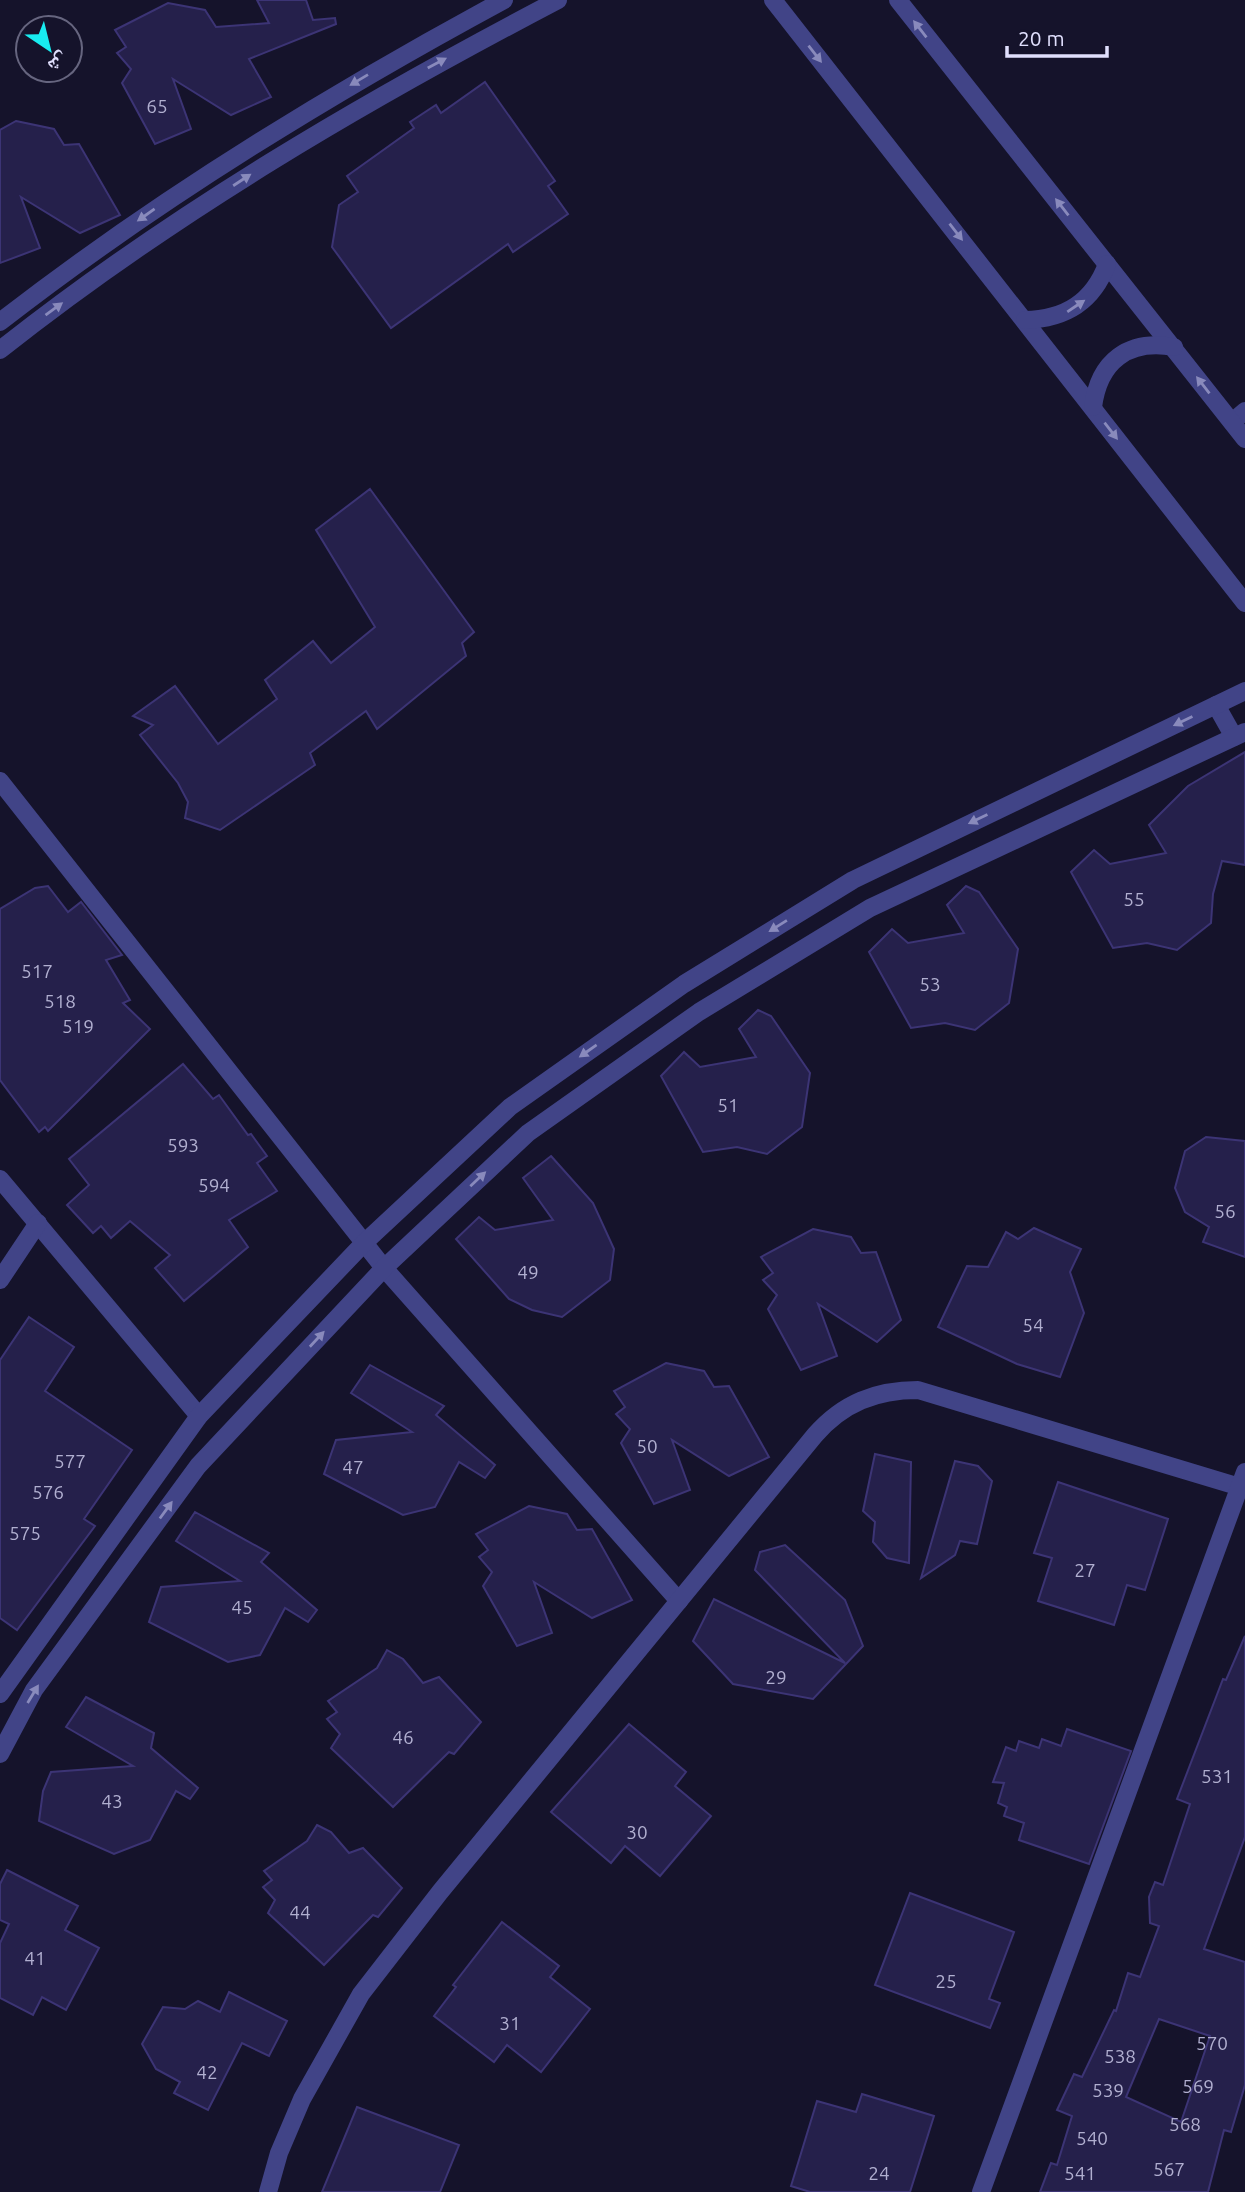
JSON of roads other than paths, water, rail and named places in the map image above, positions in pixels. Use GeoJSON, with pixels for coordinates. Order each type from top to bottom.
{"type":"FeatureCollection","features":[{"type":"Feature","properties":{"kind":"street"},"geometry":{"type":"LineString","coordinates":[[0,322],[60,275],[210,171],[366,75],[505,0]]}},
{"type":"Feature","properties":{"kind":"street"},"geometry":{"type":"LineString","coordinates":[[0,350],[161,232],[293,147],[428,68],[558,0]]}},
{"type":"Feature","properties":{"kind":"street"},"geometry":{"type":"LineString","coordinates":[[773,0],[1245,603]]}},
{"type":"Feature","properties":{"kind":"street"},"geometry":{"type":"LineString","coordinates":[[898,0],[1174,347],[1238,417],[1245,439]]}},
{"type":"Feature","properties":{"kind":"street"},"geometry":{"type":"LineString","coordinates":[[1025,320],[1053,317],[1078,306],[1101,280],[1107,264]]}},
{"type":"Feature","properties":{"kind":"street"},"geometry":{"type":"LineString","coordinates":[[1093,407],[1101,375],[1125,352],[1140,346],[1174,347]]}},
{"type":"Feature","properties":{"kind":"street"},"geometry":{"type":"LineString","coordinates":[[0,1694],[200,1416],[364,1243],[510,1107],[684,984],[853,880],[1245,691]]}},
{"type":"Feature","properties":{"kind":"street"},"geometry":{"type":"LineString","coordinates":[[0,1754],[34,1690],[198,1466],[384,1268],[528,1133],[699,1012],[870,908],[1239,735],[1216,705]]}},
{"type":"Feature","properties":{"kind":"street"},"geometry":{"type":"LineString","coordinates":[[0,781],[384,1268],[679,1601]]}},
{"type":"Feature","properties":{"kind":"street"},"geometry":{"type":"LineString","coordinates":[[0,1179],[200,1416]]}},
{"type":"Feature","properties":{"kind":"street"},"geometry":{"type":"LineString","coordinates":[[0,1280],[37,1223]]}},
{"type":"Feature","properties":{"kind":"street"},"geometry":{"type":"LineString","coordinates":[[268,2192],[279,2153],[302,2099],[361,1994],[440,1892],[827,1422],[858,1401],[877,1394],[918,1390],[1242,1479],[981,2192]]}}]}
